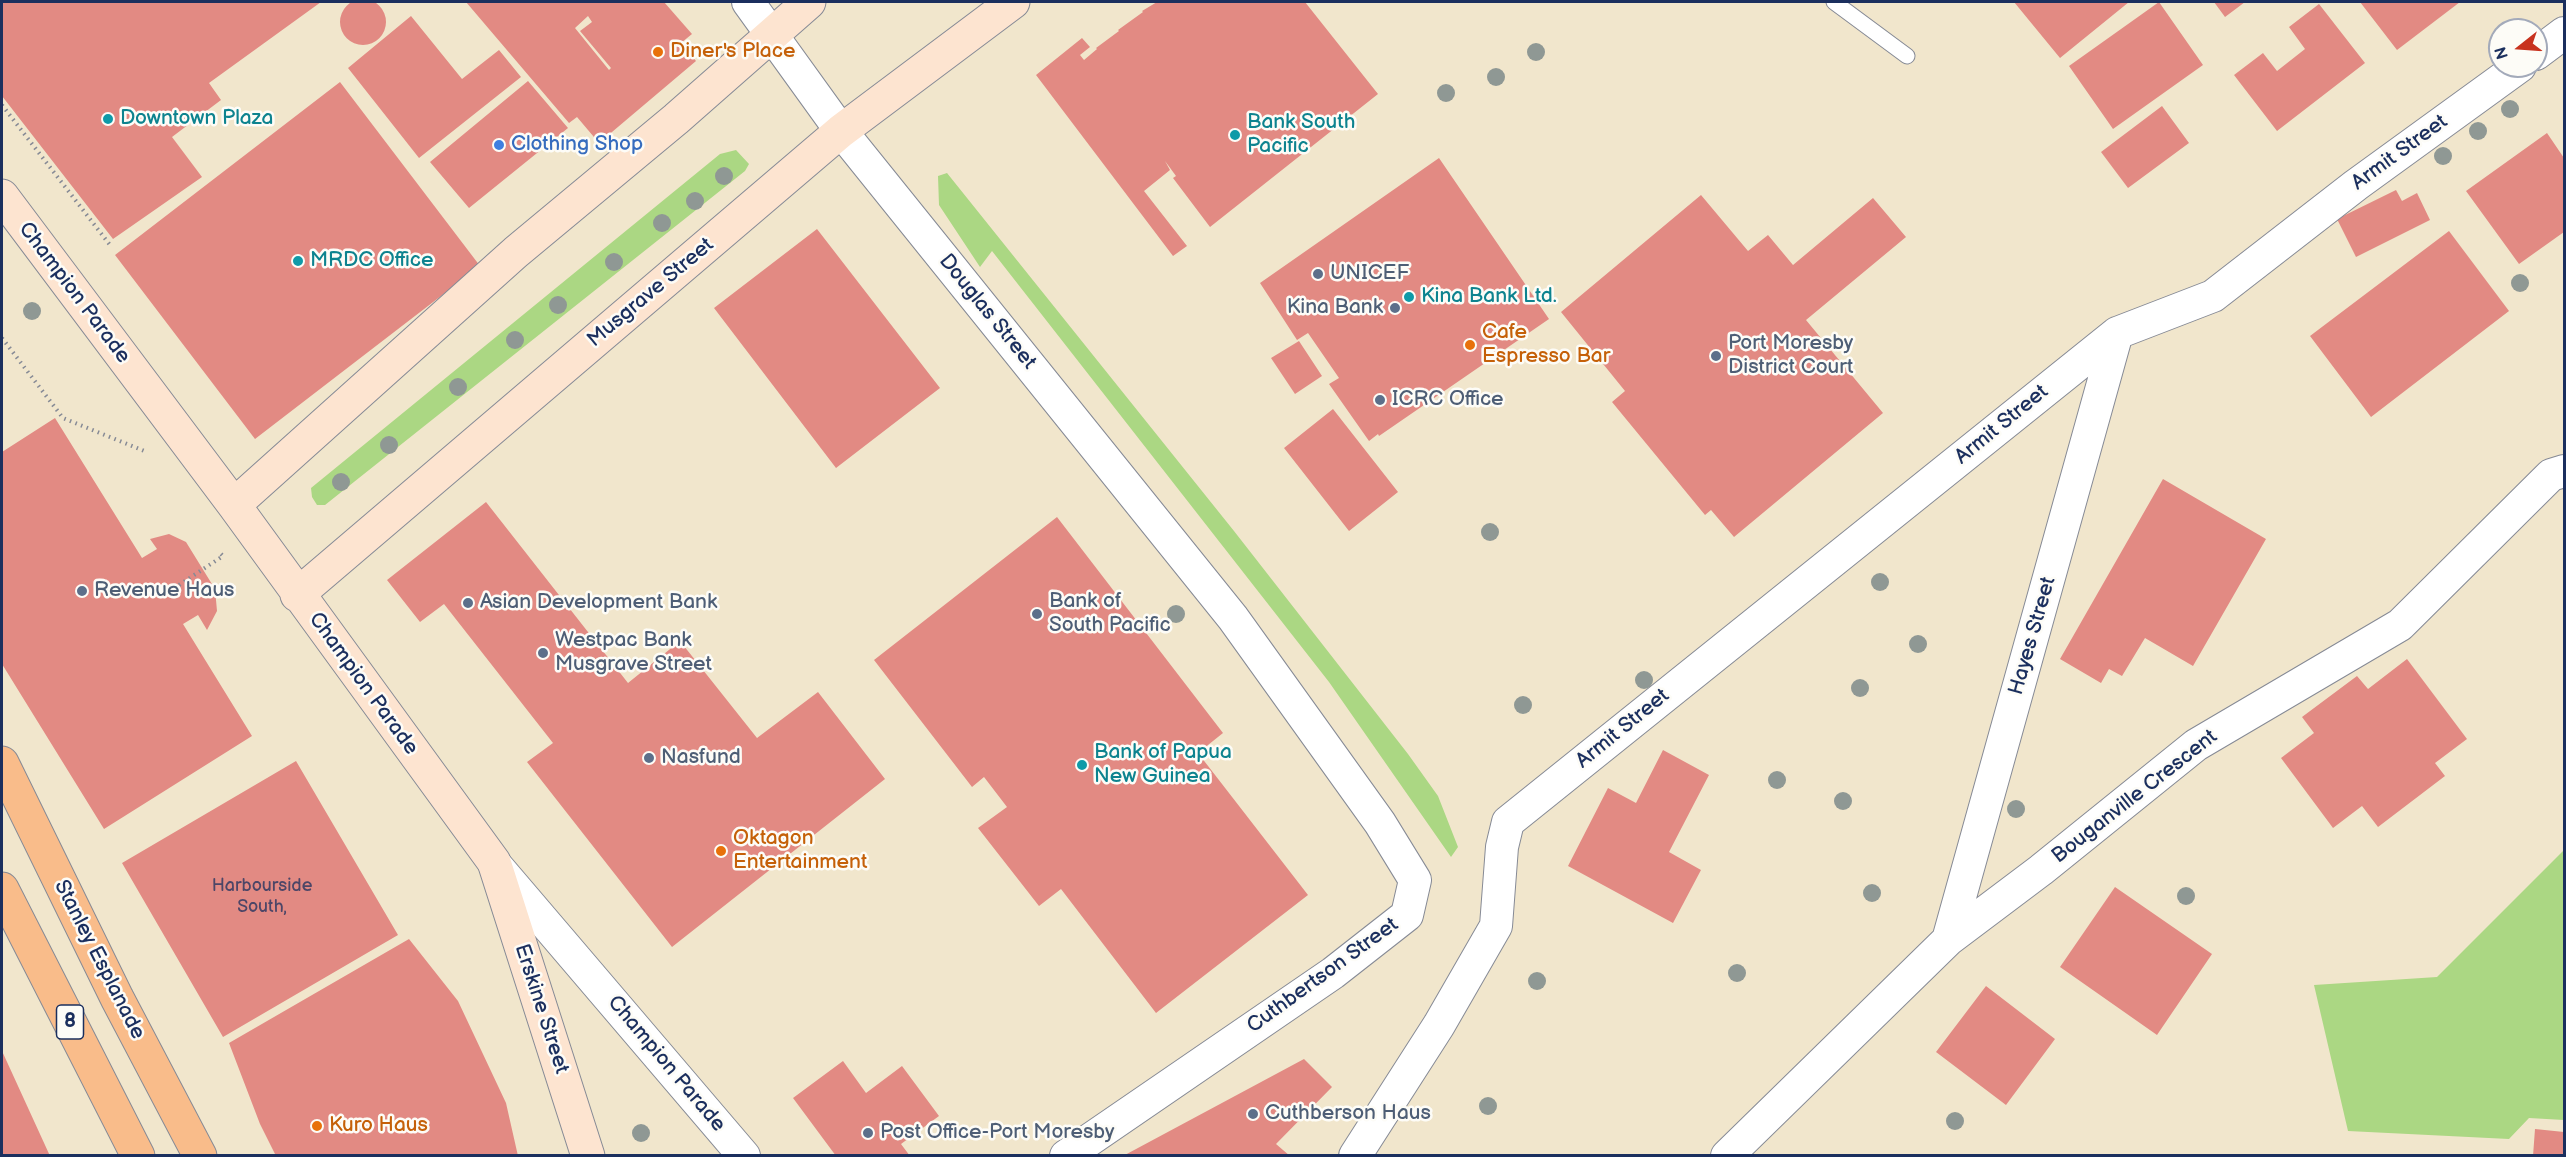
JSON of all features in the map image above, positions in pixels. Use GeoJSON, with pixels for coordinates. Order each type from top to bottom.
{"type":"FeatureCollection","features":[{"type":"Feature","properties":{"kind":"highway","name":"Stanley Esplanade"},"geometry":{"type":"LineString","coordinates":[[2,763],[117,998],[200,1155]]}},
{"type":"Feature","properties":{"kind":"highway","name":"8"},"geometry":{"type":"LineString","coordinates":[[2,889],[138,1155]]}},
{"type":"Feature","properties":{"kind":"street","name":"Douglas Street"},"geometry":{"type":"LineString","coordinates":[[748,2],[841,131],[1233,618]]}},
{"type":"Feature","properties":{"kind":"street"},"geometry":{"type":"LineString","coordinates":[[234,505],[516,252],[676,120],[809,2]]}},
{"type":"Feature","properties":{"kind":"street","name":"Musgrave Street"},"geometry":{"type":"LineString","coordinates":[[297,595],[841,131],[1013,2]]}},
{"type":"Feature","properties":{"kind":"street"},"geometry":{"type":"LineString","coordinates":[[2548,45],[2565,33]]}},
{"type":"Feature","properties":{"kind":"street","name":"Armit Street"},"geometry":{"type":"LineString","coordinates":[[1355,1155],[1439,1025],[1496,926],[1502,847],[1508,822],[2117,333],[2213,296],[2356,185],[2503,78]]}},
{"type":"Feature","properties":{"kind":"street","name":"Champion Parade"},"geometry":{"type":"LineString","coordinates":[[2,196],[234,505],[297,595],[494,862],[744,1155]]}},
{"type":"Feature","properties":{"kind":"street","name":"Hayes Street"},"geometry":{"type":"LineString","coordinates":[[1948,939],[2117,333]]}},
{"type":"Feature","properties":{"kind":"street","name":"Bouganville Crescent"},"geometry":{"type":"LineString","coordinates":[[1727,1155],[1948,939],[2041,870],[2196,744],[2400,625],[2551,475],[2565,471]]}},
{"type":"Feature","properties":{"kind":"street","name":"Cuthbertson Street"},"geometry":{"type":"LineString","coordinates":[[1066,1155],[1333,973],[1407,915],[1414,880],[1380,823],[1233,618]]}},
{"type":"Feature","properties":{"kind":"street","name":"Erskine Street"},"geometry":{"type":"LineString","coordinates":[[494,862],[588,1155]]}},
{"type":"Feature","properties":{"kind":"lane"},"geometry":{"type":"LineString","coordinates":[[1834,2],[1907,56]]}},
{"type":"Feature","properties":{"kind":"path"},"geometry":{"type":"LineString","coordinates":[[2,105],[110,245]]}},
{"type":"Feature","properties":{"kind":"path"},"geometry":{"type":"LineString","coordinates":[[2,338],[63,418],[150,454]]}},
{"type":"Feature","properties":{"kind":"path"},"geometry":{"type":"LineString","coordinates":[[179,585],[223,556],[217,546]]}},
{"type":"Feature","properties":{"kind":"green space"},"geometry":{"type":"Polygon","coordinates":[[[736,150],[749,164],[745,171],[325,505],[317,505],[312,497],[311,488],[720,154],[736,150]]]}},
{"type":"Feature","properties":{"kind":"green space"},"geometry":{"type":"Polygon","coordinates":[[[947,173],[1234,531],[1408,754],[1438,796],[1458,847],[1451,857],[1329,682],[992,251],[980,267],[939,205],[938,176],[947,173]]]}},
{"type":"Feature","properties":{"kind":"green space"},"geometry":{"type":"Polygon","coordinates":[[[2564,850],[2564,1120],[2529,1118],[2509,1139],[2348,1131],[2314,985],[2437,977],[2564,850]]]}},
{"type":"Feature","properties":{"kind":"building"},"geometry":{"type":"Polygon","coordinates":[[[363,-1],[379,6],[386,22],[379,38],[363,45],[347,38],[340,22],[347,6],[363,-1]]]}},
{"type":"Feature","properties":{"kind":"building","name":"Downtown Plaza"},"geometry":{"type":"Polygon","coordinates":[[[2,2],[321,2],[209,83],[221,100],[172,137],[202,177],[113,239],[2,96],[2,2]]]}},
{"type":"Feature","properties":{"kind":"building"},"geometry":{"type":"Polygon","coordinates":[[[466,2],[664,2],[692,34],[681,43],[696,61],[599,143],[577,117],[569,123],[466,2]],[[588,16],[575,28],[609,70],[611,68],[580,31],[592,22],[588,16]]]}},
{"type":"Feature","properties":{"kind":"building","name":"Bank South Pacific"},"geometry":{"type":"Polygon","coordinates":[[[1157,2],[1305,2],[1378,94],[1210,227],[1173,178],[1176,176],[1165,161],[1170,170],[1144,191],[1187,246],[1173,256],[1036,75],[1082,38],[1090,47],[1080,55],[1084,60],[1118,30],[1157,2]]]}},
{"type":"Feature","properties":{"kind":"building"},"geometry":{"type":"Polygon","coordinates":[[[2014,2],[2129,2],[2060,58],[2014,2]]]}},
{"type":"Feature","properties":{"kind":"building"},"geometry":{"type":"Polygon","coordinates":[[[2159,2],[2203,65],[2113,129],[2069,66],[2159,2]]]}},
{"type":"Feature","properties":{"kind":"building"},"geometry":{"type":"Polygon","coordinates":[[[2214,2],[2245,2],[2225,17],[2214,2]]]}},
{"type":"Feature","properties":{"kind":"building"},"geometry":{"type":"Polygon","coordinates":[[[2360,2],[2460,2],[2397,50],[2360,2]]]}},
{"type":"Feature","properties":{"kind":"building"},"geometry":{"type":"Polygon","coordinates":[[[2319,4],[2365,63],[2277,131],[2234,75],[2263,53],[2277,71],[2305,49],[2289,27],[2319,4]]]}},
{"type":"Feature","properties":{"kind":"building"},"geometry":{"type":"Polygon","coordinates":[[[411,16],[462,79],[499,50],[521,77],[419,158],[348,68],[411,16]]]}},
{"type":"Feature","properties":{"kind":"building","name":"Clothing Shop"},"geometry":{"type":"Polygon","coordinates":[[[528,81],[568,128],[469,208],[430,162],[528,81]]]}},
{"type":"Feature","properties":{"kind":"building","name":"MRDC Office"},"geometry":{"type":"Polygon","coordinates":[[[340,82],[480,266],[255,439],[115,255],[340,82]]]}},
{"type":"Feature","properties":{"kind":"building"},"geometry":{"type":"Polygon","coordinates":[[[2162,106],[2189,143],[2128,188],[2101,152],[2162,106]]]}},
{"type":"Feature","properties":{"kind":"building"},"geometry":{"type":"Polygon","coordinates":[[[2547,133],[2564,158],[2564,232],[2519,264],[2466,191],[2547,133]]]}},
{"type":"Feature","properties":{"kind":"building","name":"Kina Bank Ltd."},"geometry":{"type":"Polygon","coordinates":[[[1439,158],[1549,319],[1369,441],[1329,384],[1339,378],[1308,333],[1297,340],[1260,283],[1439,158]]]}},
{"type":"Feature","properties":{"kind":"building"},"geometry":{"type":"Polygon","coordinates":[[[2396,190],[2402,201],[2417,193],[2430,220],[2356,257],[2337,219],[2396,190]]]}},
{"type":"Feature","properties":{"kind":"building","name":"Port Moresby District Court"},"geometry":{"type":"Polygon","coordinates":[[[1701,195],[1748,251],[1768,235],[1793,265],[1873,198],[1906,237],[1806,320],[1883,413],[1734,537],[1711,510],[1705,515],[1612,402],[1625,391],[1561,312],[1701,195]]]}},
{"type":"Feature","properties":{"kind":"building"},"geometry":{"type":"Polygon","coordinates":[[[817,229],[940,388],[836,468],[714,308],[817,229]]]}},
{"type":"Feature","properties":{"kind":"building"},"geometry":{"type":"Polygon","coordinates":[[[2449,231],[2509,311],[2371,417],[2310,336],[2449,231]]]}},
{"type":"Feature","properties":{"kind":"building"},"geometry":{"type":"Polygon","coordinates":[[[1299,341],[1322,376],[1295,394],[1271,358],[1299,341]]]}},
{"type":"Feature","properties":{"kind":"building"},"geometry":{"type":"Polygon","coordinates":[[[1333,409],[1398,492],[1349,531],[1284,448],[1333,409]]]}},
{"type":"Feature","properties":{"kind":"building","name":"Revenue Haus"},"geometry":{"type":"Polygon","coordinates":[[[55,418],[142,558],[157,549],[150,539],[169,534],[186,542],[215,589],[217,611],[207,630],[198,615],[183,624],[252,736],[104,829],[2,664],[2,452],[55,418]]]}},
{"type":"Feature","properties":{"kind":"building"},"geometry":{"type":"Polygon","coordinates":[[[2163,479],[2266,539],[2193,666],[2145,638],[2122,676],[2109,669],[2101,683],[2060,659],[2163,479]]]}},
{"type":"Feature","properties":{"kind":"building"},"geometry":{"type":"Polygon","coordinates":[[[486,502],[628,683],[680,641],[757,738],[818,692],[885,779],[672,947],[527,762],[553,743],[444,604],[420,622],[387,580],[486,502]]]}},
{"type":"Feature","properties":{"kind":"building","name":"Bank of Papua New Guinea"},"geometry":{"type":"Polygon","coordinates":[[[1057,517],[1223,733],[1198,753],[1308,895],[1156,1013],[1061,889],[1039,906],[978,828],[1007,807],[984,777],[972,787],[874,660],[1057,517]]]}},
{"type":"Feature","properties":{"kind":"building"},"geometry":{"type":"Polygon","coordinates":[[[2407,659],[2467,739],[2435,763],[2445,776],[2378,827],[2362,806],[2333,828],[2281,758],[2314,733],[2302,717],[2357,676],[2368,689],[2407,659]]]}},
{"type":"Feature","properties":{"kind":"building"},"geometry":{"type":"Polygon","coordinates":[[[1663,750],[1709,775],[1669,852],[1701,870],[1673,923],[1568,866],[1608,788],[1636,803],[1663,750]]]}},
{"type":"Feature","properties":{"kind":"building"},"geometry":{"type":"Polygon","coordinates":[[[296,761],[398,935],[223,1037],[122,863],[296,761]]]}},
{"type":"Feature","properties":{"kind":"building"},"geometry":{"type":"Polygon","coordinates":[[[2115,887],[2212,954],[2157,1035],[2060,967],[2115,887]]]}},
{"type":"Feature","properties":{"kind":"building"},"geometry":{"type":"Polygon","coordinates":[[[409,939],[458,1001],[506,1103],[518,1156],[276,1156],[260,1124],[229,1043],[409,939]]]}},
{"type":"Feature","properties":{"kind":"building"},"geometry":{"type":"Polygon","coordinates":[[[1986,986],[2055,1039],[2006,1105],[1936,1052],[1986,986]]]}},
{"type":"Feature","properties":{"kind":"building"},"geometry":{"type":"Polygon","coordinates":[[[2,1051],[50,1156],[2,1156],[2,1051]]]}},
{"type":"Feature","properties":{"kind":"building","name":"Cuthberson Haus"},"geometry":{"type":"Polygon","coordinates":[[[1304,1059],[1332,1087],[1276,1144],[1290,1156],[1123,1156],[1304,1059]]]}},
{"type":"Feature","properties":{"kind":"building"},"geometry":{"type":"Polygon","coordinates":[[[843,1061],[866,1093],[902,1066],[939,1116],[901,1144],[910,1156],[836,1156],[793,1098],[843,1061]]]}},
{"type":"Feature","properties":{"kind":"building"},"geometry":{"type":"Polygon","coordinates":[[[2535,1129],[2564,1132],[2564,1156],[2533,1156],[2535,1129]]]}},
{"type":"Feature","properties":{"kind":"place","name":"Diner's Place"},"geometry":{"type":"Point","coordinates":[658,52]}},
{"type":"Feature","properties":{"kind":"place","name":"Downtown Plaza"},"geometry":{"type":"Point","coordinates":[108,119]}},
{"type":"Feature","properties":{"kind":"place","name":"Bank South Pacific"},"geometry":{"type":"Point","coordinates":[1235,135]}},
{"type":"Feature","properties":{"kind":"place","name":"Clothing Shop"},"geometry":{"type":"Point","coordinates":[499,145]}},
{"type":"Feature","properties":{"kind":"place","name":"MRDC Office"},"geometry":{"type":"Point","coordinates":[298,261]}},
{"type":"Feature","properties":{"kind":"place","name":"UNICEF"},"geometry":{"type":"Point","coordinates":[1318,274]}},
{"type":"Feature","properties":{"kind":"place","name":"Kina Bank Ltd."},"geometry":{"type":"Point","coordinates":[1409,297]}},
{"type":"Feature","properties":{"kind":"place","name":"Kina Bank"},"geometry":{"type":"Point","coordinates":[1395,308]}},
{"type":"Feature","properties":{"kind":"place","name":"Cafe Espresso Bar"},"geometry":{"type":"Point","coordinates":[1470,345]}},
{"type":"Feature","properties":{"kind":"place","name":"Port Moresby District Court"},"geometry":{"type":"Point","coordinates":[1716,356]}},
{"type":"Feature","properties":{"kind":"place","name":"ICRC Office"},"geometry":{"type":"Point","coordinates":[1380,400]}},
{"type":"Feature","properties":{"kind":"place","name":"Revenue Haus"},"geometry":{"type":"Point","coordinates":[82,591]}},
{"type":"Feature","properties":{"kind":"place","name":"Asian Development Bank"},"geometry":{"type":"Point","coordinates":[468,603]}},
{"type":"Feature","properties":{"kind":"place","name":"Bank of South Pacific"},"geometry":{"type":"Point","coordinates":[1037,614]}},
{"type":"Feature","properties":{"kind":"place","name":"Westpac Bank Musgrave Street"},"geometry":{"type":"Point","coordinates":[543,653]}},
{"type":"Feature","properties":{"kind":"place","name":"Nasfund"},"geometry":{"type":"Point","coordinates":[649,758]}},
{"type":"Feature","properties":{"kind":"place","name":"Bank of Papua New Guinea"},"geometry":{"type":"Point","coordinates":[1082,765]}},
{"type":"Feature","properties":{"kind":"place","name":"Oktagon Entertainment"},"geometry":{"type":"Point","coordinates":[721,851]}},
{"type":"Feature","properties":{"kind":"place","name":"Cuthberson Haus"},"geometry":{"type":"Point","coordinates":[1253,1114]}},
{"type":"Feature","properties":{"kind":"place","name":"Kuro Haus"},"geometry":{"type":"Point","coordinates":[317,1126]}},
{"type":"Feature","properties":{"kind":"place","name":"Post Office-Port Moresby"},"geometry":{"type":"Point","coordinates":[868,1133]}}]}
